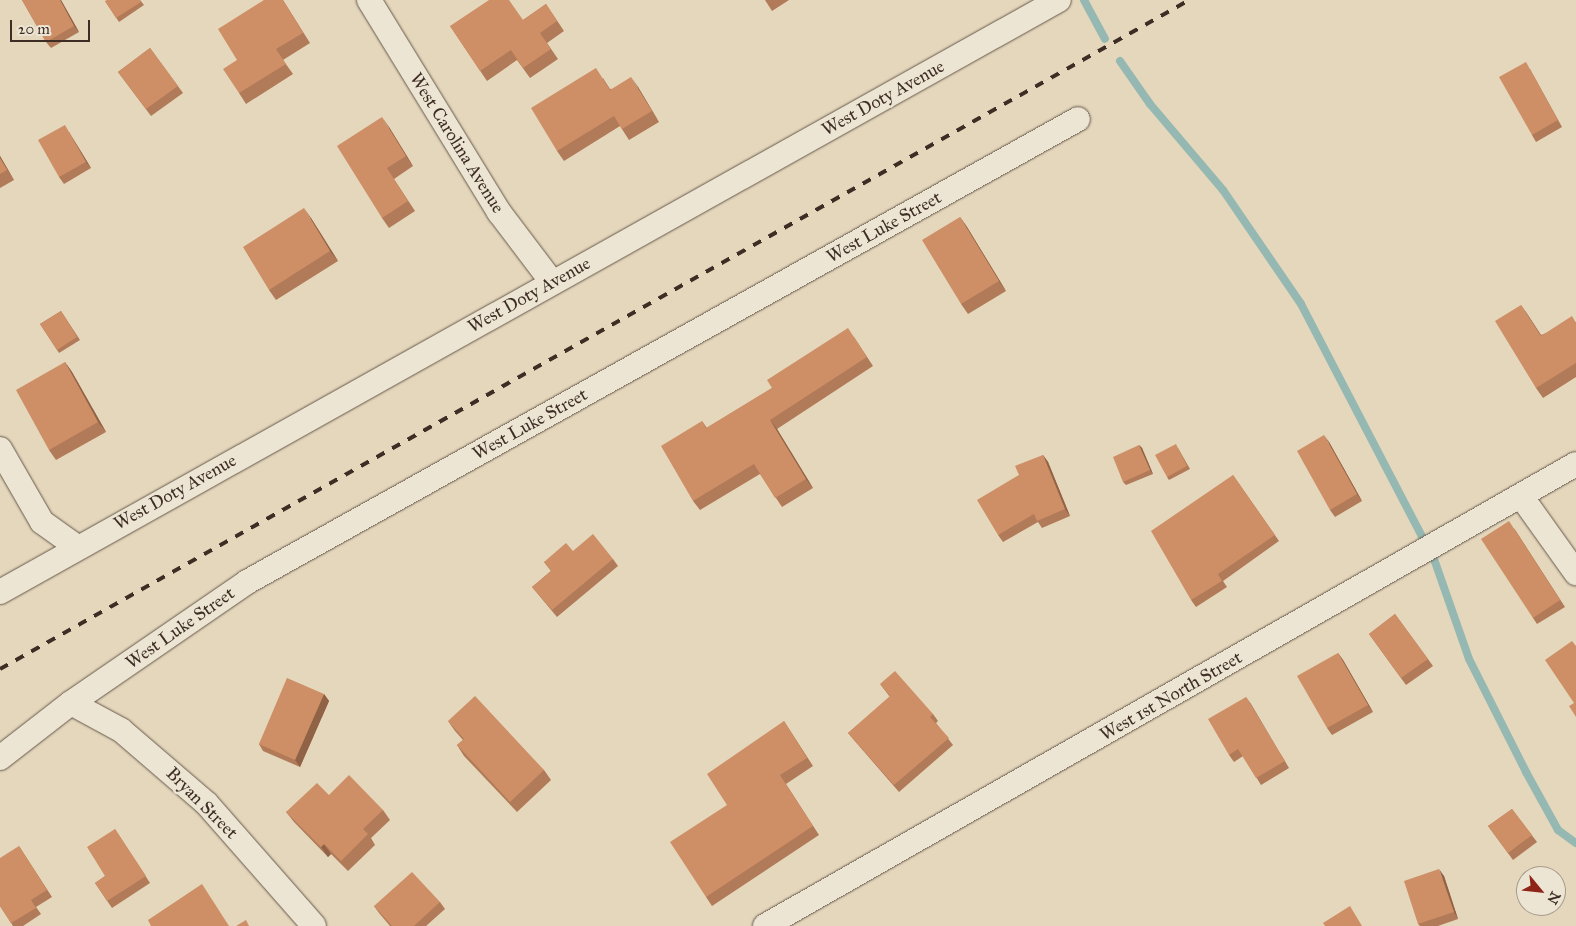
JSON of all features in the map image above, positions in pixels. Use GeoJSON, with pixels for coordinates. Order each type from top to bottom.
{"type":"FeatureCollection","features":[{"type":"Feature","properties":{"kind":"street","name":"West Carolina Avenue"},"geometry":{"type":"LineString","coordinates":[[369,0],[499,212],[552,282]]}},
{"type":"Feature","properties":{"kind":"street","name":"West Doty Avenue"},"geometry":{"type":"LineString","coordinates":[[0,592],[1043,4]]}},
{"type":"Feature","properties":{"kind":"street","name":"West Luke Street"},"geometry":{"type":"LineString","coordinates":[[0,758],[71,703],[246,582],[1078,119]]}},
{"type":"Feature","properties":{"kind":"street"},"geometry":{"type":"LineString","coordinates":[[0,449],[42,522],[77,547]]}},
{"type":"Feature","properties":{"kind":"street","name":"West 1st North Street"},"geometry":{"type":"LineString","coordinates":[[764,926],[1576,464]]}},
{"type":"Feature","properties":{"kind":"street"},"geometry":{"type":"LineString","coordinates":[[1522,496],[1576,573]]}},
{"type":"Feature","properties":{"kind":"street","name":"Bryan Street"},"geometry":{"type":"LineString","coordinates":[[71,703],[122,730],[207,804],[314,926]]}},
{"type":"Feature","properties":{"kind":"building"},"geometry":{"type":"Polygon","coordinates":[[[22,0],[60,0],[74,26],[46,42],[22,0]]]}},
{"type":"Feature","properties":{"kind":"building"},"geometry":{"type":"Polygon","coordinates":[[[140,0],[141,2],[116,18],[105,1],[140,0]]]}},
{"type":"Feature","properties":{"kind":"building"},"geometry":{"type":"Polygon","coordinates":[[[264,0],[283,0],[303,33],[276,49],[286,64],[239,93],[223,69],[237,60],[218,29],[264,0]]]}},
{"type":"Feature","properties":{"kind":"building"},"geometry":{"type":"Polygon","coordinates":[[[489,0],[509,0],[523,20],[546,4],[557,21],[540,33],[551,49],[523,68],[511,50],[480,71],[450,26],[489,0]]]}},
{"type":"Feature","properties":{"kind":"building"},"geometry":{"type":"Polygon","coordinates":[[[150,48],[178,86],[146,109],[118,72],[150,48]]]}},
{"type":"Feature","properties":{"kind":"building"},"geometry":{"type":"Polygon","coordinates":[[[1526,62],[1558,120],[1532,135],[1499,77],[1526,62]]]}},
{"type":"Feature","properties":{"kind":"building"},"geometry":{"type":"Polygon","coordinates":[[[596,68],[610,90],[631,77],[652,111],[622,129],[614,116],[557,151],[531,108],[596,68]]]}},
{"type":"Feature","properties":{"kind":"building"},"geometry":{"type":"Polygon","coordinates":[[[382,117],[406,156],[387,168],[408,201],[382,218],[337,146],[382,117]]]}},
{"type":"Feature","properties":{"kind":"building"},"geometry":{"type":"Polygon","coordinates":[[[65,125],[86,162],[59,177],[38,140],[65,125]]]}},
{"type":"Feature","properties":{"kind":"building"},"geometry":{"type":"Polygon","coordinates":[[[0,158],[7,170],[0,174],[0,158]]]}},
{"type":"Feature","properties":{"kind":"building"},"geometry":{"type":"Polygon","coordinates":[[[304,208],[330,251],[269,290],[243,247],[304,208]]]}},
{"type":"Feature","properties":{"kind":"building"},"geometry":{"type":"Polygon","coordinates":[[[960,217],[999,281],[961,304],[922,240],[960,217]]]}},
{"type":"Feature","properties":{"kind":"building"},"geometry":{"type":"Polygon","coordinates":[[[1521,305],[1541,336],[1572,316],[1576,323],[1576,363],[1536,388],[1495,321],[1521,305]]]}},
{"type":"Feature","properties":{"kind":"building"},"geometry":{"type":"Polygon","coordinates":[[[61,311],[77,337],[57,350],[40,324],[61,311]]]}},
{"type":"Feature","properties":{"kind":"building"},"geometry":{"type":"Polygon","coordinates":[[[848,328],[867,357],[770,420],[806,479],[775,498],[754,464],[693,501],[661,446],[702,421],[706,428],[772,388],[767,380],[848,328]]]}},
{"type":"Feature","properties":{"kind":"building"},"geometry":{"type":"Polygon","coordinates":[[[65,362],[98,422],[49,450],[16,390],[65,362]]]}},
{"type":"Feature","properties":{"kind":"building"},"geometry":{"type":"Polygon","coordinates":[[[1324,435],[1357,494],[1330,510],[1297,451],[1324,435]]]}},
{"type":"Feature","properties":{"kind":"building"},"geometry":{"type":"Polygon","coordinates":[[[1176,444],[1187,466],[1167,477],[1155,455],[1176,444]]]}},
{"type":"Feature","properties":{"kind":"building"},"geometry":{"type":"Polygon","coordinates":[[[1139,445],[1150,470],[1123,482],[1113,457],[1139,445]]]}},
{"type":"Feature","properties":{"kind":"building"},"geometry":{"type":"Polygon","coordinates":[[[1043,455],[1065,509],[1037,521],[1034,514],[998,535],[977,500],[1019,475],[1015,466],[1043,455]]]}},
{"type":"Feature","properties":{"kind":"building"},"geometry":{"type":"Polygon","coordinates":[[[1233,475],[1275,535],[1218,574],[1222,581],[1191,600],[1151,531],[1233,475]]]}},
{"type":"Feature","properties":{"kind":"building"},"geometry":{"type":"Polygon","coordinates":[[[1509,521],[1560,600],[1533,618],[1481,539],[1509,521]]]}},
{"type":"Feature","properties":{"kind":"building"},"geometry":{"type":"Polygon","coordinates":[[[593,534],[613,559],[552,610],[532,587],[551,571],[544,562],[566,543],[573,551],[593,534]]]}},
{"type":"Feature","properties":{"kind":"building"},"geometry":{"type":"Polygon","coordinates":[[[1395,614],[1428,659],[1401,678],[1369,634],[1395,614]]]}},
{"type":"Feature","properties":{"kind":"building"},"geometry":{"type":"Polygon","coordinates":[[[1572,641],[1576,646],[1576,717],[1569,706],[1574,703],[1545,660],[1572,641]]]}},
{"type":"Feature","properties":{"kind":"building"},"geometry":{"type":"Polygon","coordinates":[[[1338,653],[1368,705],[1327,728],[1297,676],[1338,653]]]}},
{"type":"Feature","properties":{"kind":"building"},"geometry":{"type":"Polygon","coordinates":[[[895,671],[933,714],[930,717],[949,738],[894,785],[848,733],[890,696],[880,684],[895,671]]]}},
{"type":"Feature","properties":{"kind":"building"},"geometry":{"type":"Polygon","coordinates":[[[287,678],[324,694],[295,760],[259,744],[287,678]]]}},
{"type":"Feature","properties":{"kind":"building"},"geometry":{"type":"Polygon","coordinates":[[[475,696],[544,770],[510,802],[457,745],[464,739],[448,721],[475,696]]]}},
{"type":"Feature","properties":{"kind":"building"},"geometry":{"type":"Polygon","coordinates":[[[1246,697],[1285,761],[1256,778],[1238,749],[1229,755],[1208,719],[1246,697]]]}},
{"type":"Feature","properties":{"kind":"building"},"geometry":{"type":"Polygon","coordinates":[[[784,721],[807,758],[780,775],[813,826],[706,897],[670,842],[727,805],[707,774],[784,721]]]}},
{"type":"Feature","properties":{"kind":"building"},"geometry":{"type":"Polygon","coordinates":[[[349,775],[383,810],[363,829],[368,834],[341,861],[324,844],[321,847],[286,812],[317,783],[329,795],[349,775]]]}},
{"type":"Feature","properties":{"kind":"building"},"geometry":{"type":"Polygon","coordinates":[[[1512,809],[1532,835],[1508,853],[1488,826],[1512,809]]]}},
{"type":"Feature","properties":{"kind":"building"},"geometry":{"type":"Polygon","coordinates":[[[115,829],[146,876],[107,901],[95,883],[105,876],[87,847],[115,829]]]}},
{"type":"Feature","properties":{"kind":"building"},"geometry":{"type":"Polygon","coordinates":[[[19,846],[47,890],[31,900],[36,908],[11,923],[0,906],[0,858],[19,846]]]}},
{"type":"Feature","properties":{"kind":"building"},"geometry":{"type":"Polygon","coordinates":[[[1439,869],[1454,912],[1418,924],[1404,881],[1439,869]]]}},
{"type":"Feature","properties":{"kind":"building"},"geometry":{"type":"Polygon","coordinates":[[[412,872],[440,902],[414,926],[392,926],[374,906],[412,872]]]}},
{"type":"Feature","properties":{"kind":"building"},"geometry":{"type":"Polygon","coordinates":[[[202,884],[229,926],[151,926],[148,920],[202,884]]]}},
{"type":"Feature","properties":{"kind":"building"},"geometry":{"type":"Polygon","coordinates":[[[1350,906],[1362,926],[1325,926],[1323,923],[1350,906]]]}},
{"type":"Feature","properties":{"kind":"building"},"geometry":{"type":"Polygon","coordinates":[[[246,920],[249,926],[236,926],[246,920]]]}},
{"type":"Feature","properties":{"kind":"waterway"},"geometry":{"type":"LineString","coordinates":[[1084,0],[1105,39]]}},
{"type":"Feature","properties":{"kind":"waterway"},"geometry":{"type":"LineString","coordinates":[[1120,61],[1150,104],[1223,190],[1301,304],[1434,559],[1469,659],[1526,772],[1558,830],[1576,843]]}},
{"type":"Feature","properties":{"kind":"railway"},"geometry":{"type":"LineString","coordinates":[[0,669],[1189,0]]}}]}
